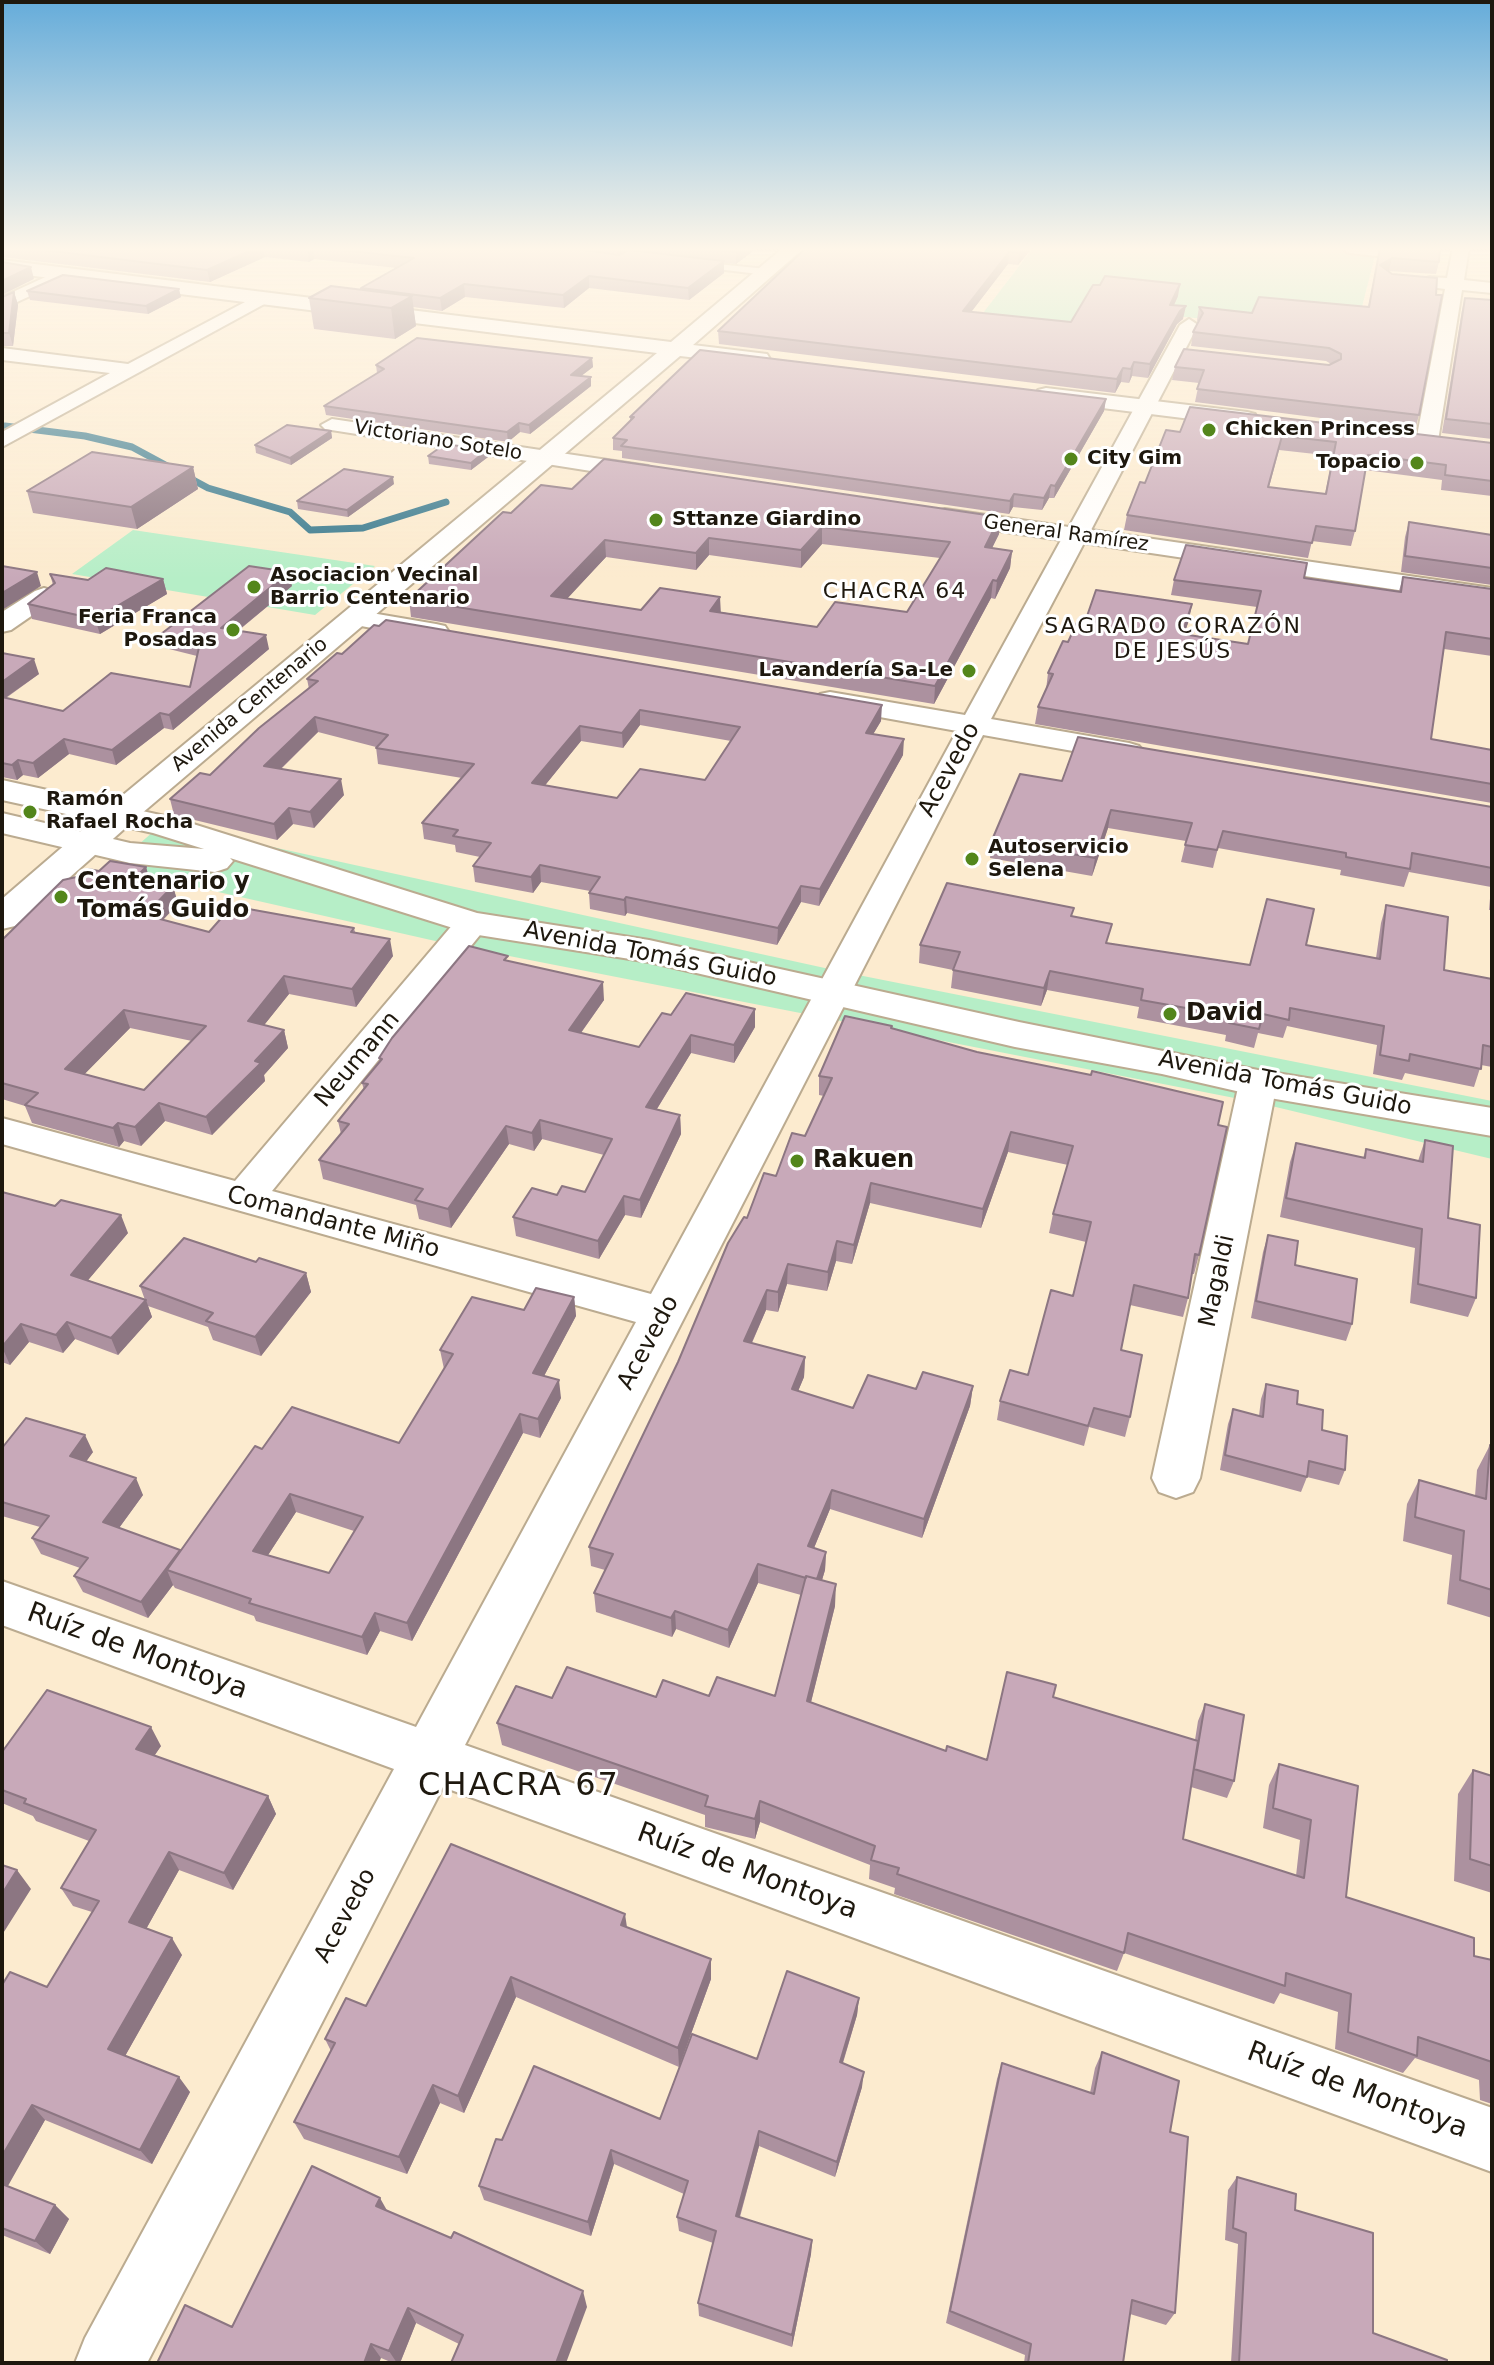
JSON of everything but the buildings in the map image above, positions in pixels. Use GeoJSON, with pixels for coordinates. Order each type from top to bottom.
{"type":"FeatureCollection","features":[{"type":"Feature","properties":{"kind":"main road","name":"Avenida Centenario"},"geometry":{"type":"LineString","coordinates":[[7,909],[91,843],[119,815],[665,358]]}},
{"type":"Feature","properties":{"kind":"main road"},"geometry":{"type":"LineString","coordinates":[[748,358],[776,362]]}},
{"type":"Feature","properties":{"kind":"main road"},"geometry":{"type":"LineString","coordinates":[[1022,392],[1270,422]]}},
{"type":"Feature","properties":{"kind":"main road"},"geometry":{"type":"LineString","coordinates":[[1419,440],[1453,445]]}},
{"type":"Feature","properties":{"kind":"main road","name":"Avenida Tomás Guido"},"geometry":{"type":"LineString","coordinates":[[2,790],[162,825],[472,923],[649,951],[1258,1083],[1492,1122]]}},
{"type":"Feature","properties":{"kind":"main road","name":"Avenida Tomás Guido"},"geometry":{"type":"LineString","coordinates":[[2,823],[130,853],[305,870]]}},
{"type":"Feature","properties":{"kind":"street"},"geometry":{"type":"LineString","coordinates":[[37,358],[130,370]]}},
{"type":"Feature","properties":{"kind":"street"},"geometry":{"type":"LineString","coordinates":[[5,439],[151,358]]}},
{"type":"Feature","properties":{"kind":"street","name":"Acevedo"},"geometry":{"type":"LineString","coordinates":[[110,2363],[974,725],[1145,407],[1180,358]]}},
{"type":"Feature","properties":{"kind":"street"},"geometry":{"type":"LineString","coordinates":[[1419,440],[1438,358]]}},
{"type":"Feature","properties":{"kind":"street","name":"Victoriano Sotelo"},"geometry":{"type":"LineString","coordinates":[[332,425],[545,458]]}},
{"type":"Feature","properties":{"kind":"street"},"geometry":{"type":"LineString","coordinates":[[545,458],[670,476]]}},
{"type":"Feature","properties":{"kind":"street","name":"General Ramírez"},"geometry":{"type":"LineString","coordinates":[[920,512],[1492,596]]}},
{"type":"Feature","properties":{"kind":"street"},"geometry":{"type":"LineString","coordinates":[[2,624],[44,596]]}},
{"type":"Feature","properties":{"kind":"street"},"geometry":{"type":"LineString","coordinates":[[354,618],[463,637]]}},
{"type":"Feature","properties":{"kind":"street"},"geometry":{"type":"LineString","coordinates":[[803,696],[1162,758]]}},
{"type":"Feature","properties":{"kind":"street","name":"Neumann"},"geometry":{"type":"LineString","coordinates":[[244,1198],[472,923]]}},
{"type":"Feature","properties":{"kind":"street","name":"Magaldi"},"geometry":{"type":"LineString","coordinates":[[1176,1478],[1258,1083]]}},
{"type":"Feature","properties":{"kind":"street","name":"Comandante Miño"},"geometry":{"type":"LineString","coordinates":[[2,1131],[665,1314]]}},
{"type":"Feature","properties":{"kind":"street","name":"Ruíz de Montoya"},"geometry":{"type":"LineString","coordinates":[[2,1603],[1492,2140]]}},
{"type":"Feature","properties":{"kind":"green space"},"geometry":{"type":"Polygon","coordinates":[[[133,530],[375,566],[315,615],[72,574],[133,530]]]}},
{"type":"Feature","properties":{"kind":"green space"},"geometry":{"type":"Polygon","coordinates":[[[163,823],[843,972],[1492,1101],[1492,1159],[1255,1102],[453,945],[112,868],[163,823]]]}},
{"type":"Feature","properties":{"kind":"waterway"},"geometry":{"type":"LineString","coordinates":[[2,426],[17,428]]}},
{"type":"Feature","properties":{"kind":"waterway"},"geometry":{"type":"LineString","coordinates":[[5,426],[17,428]]}},
{"type":"Feature","properties":{"kind":"waterway"},"geometry":{"type":"LineString","coordinates":[[17,428],[22,428]]}},
{"type":"Feature","properties":{"kind":"waterway"},"geometry":{"type":"LineString","coordinates":[[17,428],[85,436],[132,447],[208,488],[290,512],[310,530],[363,528],[446,502]]}},
{"type":"Feature","properties":{"kind":"place","name":"Chicken Princess"},"geometry":{"type":"Point","coordinates":[1209,430]}},
{"type":"Feature","properties":{"kind":"place","name":"City Gim"},"geometry":{"type":"Point","coordinates":[1071,459]}},
{"type":"Feature","properties":{"kind":"place","name":"Topacio"},"geometry":{"type":"Point","coordinates":[1417,463]}},
{"type":"Feature","properties":{"kind":"place","name":"Sttanze Giardino"},"geometry":{"type":"Point","coordinates":[656,520]}},
{"type":"Feature","properties":{"kind":"place","name":"Asociacion Vecinal Barrio Centenario"},"geometry":{"type":"Point","coordinates":[254,587]}},
{"type":"Feature","properties":{"kind":"place","name":"Feria Franca Posadas"},"geometry":{"type":"Point","coordinates":[233,630]}},
{"type":"Feature","properties":{"kind":"place","name":"Lavandería Sa-Le"},"geometry":{"type":"Point","coordinates":[969,671]}},
{"type":"Feature","properties":{"kind":"place","name":"Ramón Rafael Rocha"},"geometry":{"type":"Point","coordinates":[30,812]}},
{"type":"Feature","properties":{"kind":"place","name":"Autoservicio Selena"},"geometry":{"type":"Point","coordinates":[972,859]}},
{"type":"Feature","properties":{"kind":"place","name":"Centenario y Tomás Guido"},"geometry":{"type":"Point","coordinates":[61,897]}},
{"type":"Feature","properties":{"kind":"place","name":"David"},"geometry":{"type":"Point","coordinates":[1170,1014]}},
{"type":"Feature","properties":{"kind":"place","name":"Rakuen"},"geometry":{"type":"Point","coordinates":[797,1161]}},
{"type":"Feature","properties":{"kind":"district","name":"CHACRA 64"},"geometry":{"type":"Point","coordinates":[895,592]}},
{"type":"Feature","properties":{"kind":"district","name":"SAGRADO CORAZÓN DE JESÚS"},"geometry":{"type":"Point","coordinates":[1173,640]}},
{"type":"Feature","properties":{"kind":"district","name":"CHACRA 67"},"geometry":{"type":"Point","coordinates":[519,1787]}}]}
